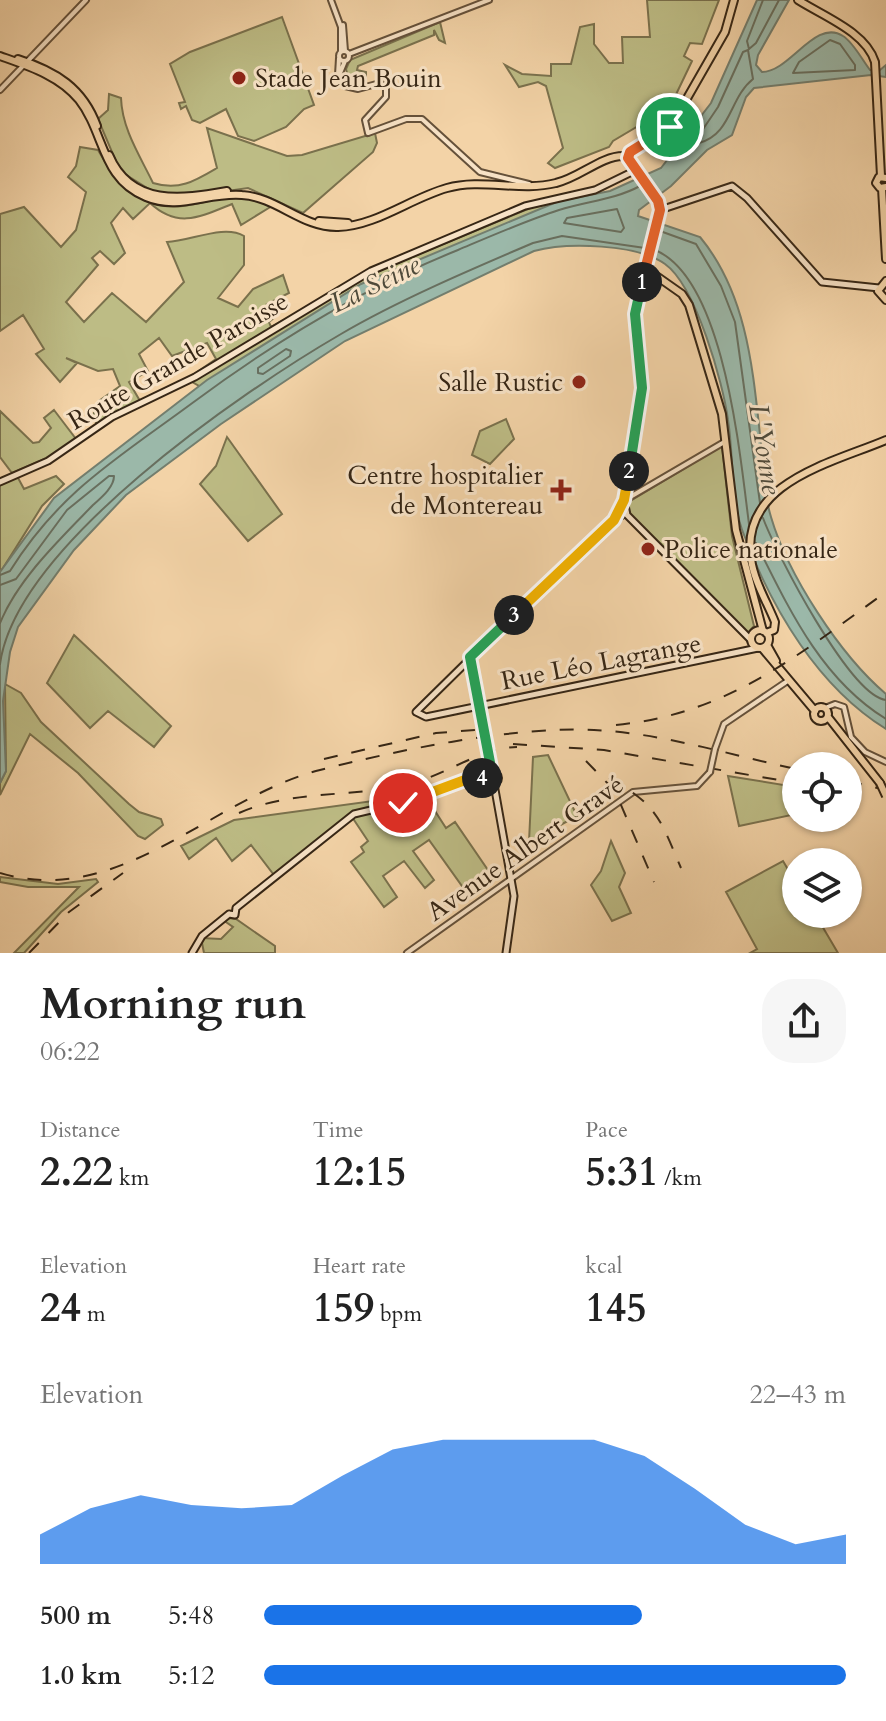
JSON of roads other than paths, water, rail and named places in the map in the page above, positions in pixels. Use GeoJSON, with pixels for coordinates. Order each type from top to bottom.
{"type":"FeatureCollection","features":[{"type":"Feature","properties":{"kind":"main road"},"geometry":{"type":"LineString","coordinates":[[630,166],[630,152],[670,128],[725,32],[734,0]]}},
{"type":"Feature","properties":{"kind":"main road"},"geometry":{"type":"LineString","coordinates":[[800,1],[863,41],[873,56],[884,177],[876,183],[884,188],[886,259]]}},
{"type":"Feature","properties":{"kind":"main road"},"geometry":{"type":"LineString","coordinates":[[0,54],[26,63],[59,82],[80,101],[108,165],[136,193],[174,204],[228,194],[255,196],[302,220],[325,227],[347,227],[449,187],[556,183],[616,156],[630,166],[658,208],[635,316],[642,388],[622,514],[470,657],[489,758],[489,775]]}},
{"type":"Feature","properties":{"kind":"main road","name":"Route Grande Paroisse"},"geometry":{"type":"LineString","coordinates":[[0,482],[48,461],[112,417],[195,377],[371,271],[536,202],[595,190],[630,166]]}},
{"type":"Feature","properties":{"kind":"main road"},"geometry":{"type":"LineString","coordinates":[[658,208],[708,196],[729,185],[747,198],[822,282],[879,288]]}},
{"type":"Feature","properties":{"kind":"main road"},"geometry":{"type":"LineString","coordinates":[[646,265],[682,294],[689,305],[719,401],[736,530],[760,639],[789,680],[824,712]]}},
{"type":"Feature","properties":{"kind":"main road"},"geometry":{"type":"LineString","coordinates":[[643,277],[656,273]]}},
{"type":"Feature","properties":{"kind":"main road"},"geometry":{"type":"LineString","coordinates":[[879,288],[886,281]]}},
{"type":"Feature","properties":{"kind":"main road"},"geometry":{"type":"LineString","coordinates":[[879,288],[885,300]]}},
{"type":"Feature","properties":{"kind":"main road"},"geometry":{"type":"LineString","coordinates":[[760,639],[779,626],[757,580],[751,559],[754,524],[764,504],[788,482],[886,441]]}},
{"type":"Feature","properties":{"kind":"main road"},"geometry":{"type":"LineString","coordinates":[[622,514],[742,631],[760,639],[777,663],[844,736],[880,783],[886,796]]}},
{"type":"Feature","properties":{"kind":"main road","name":"Rue Léo Lagrange"},"geometry":{"type":"LineString","coordinates":[[470,657],[415,711],[426,717],[748,653],[760,639]]}},
{"type":"Feature","properties":{"kind":"main road"},"geometry":{"type":"LineString","coordinates":[[192,953],[202,936],[229,914],[229,908],[236,908],[347,818],[383,805],[422,798],[465,780],[489,775],[498,776],[494,784],[514,902],[506,953]]}},
{"type":"Feature","properties":{"kind":"street"},"geometry":{"type":"LineString","coordinates":[[0,90],[86,0]]}},
{"type":"Feature","properties":{"kind":"street"},"geometry":{"type":"LineString","coordinates":[[332,0],[341,27],[344,56],[340,74],[349,86],[380,81],[389,88],[388,98],[367,121],[368,133],[406,119],[422,119],[480,172],[511,183]]}},
{"type":"Feature","properties":{"kind":"street"},"geometry":{"type":"LineString","coordinates":[[344,56],[489,0]]}},
{"type":"Feature","properties":{"kind":"street"},"geometry":{"type":"LineString","coordinates":[[624,500],[726,441]]}},
{"type":"Feature","properties":{"kind":"street"},"geometry":{"type":"LineString","coordinates":[[718,446],[727,451]]}},
{"type":"Feature","properties":{"kind":"street","name":"Avenue Albert Gravé"},"geometry":{"type":"LineString","coordinates":[[407,953],[632,792],[697,786],[710,772],[724,724],[789,680]]}},
{"type":"Feature","properties":{"kind":"street"},"geometry":{"type":"LineString","coordinates":[[824,712],[839,704],[846,709],[848,734],[858,746],[886,762]]}},
{"type":"Feature","properties":{"kind":"water","name":"La Seine"},"geometry":{"type":"Polygon","coordinates":[[[757,0],[789,0],[758,55],[756,65],[762,72],[783,64],[812,39],[833,32],[847,39],[870,70],[880,70],[886,65],[886,77],[871,75],[754,88],[746,97],[732,135],[707,150],[671,186],[639,210],[638,216],[700,237],[729,284],[746,335],[765,490],[779,540],[818,613],[851,658],[886,694],[886,729],[862,712],[819,669],[783,618],[755,563],[736,508],[730,434],[720,383],[706,336],[687,292],[665,264],[653,257],[620,249],[564,246],[534,251],[345,341],[221,424],[126,495],[74,550],[18,627],[10,652],[3,701],[6,771],[0,783],[0,572],[54,498],[207,380],[361,284],[559,201],[610,191],[661,168],[711,103],[757,0]]]}},
{"type":"Feature","properties":{"kind":"railway"},"geometry":{"type":"LineString","coordinates":[[616,725],[656,719],[727,695],[791,659],[886,592]]}},
{"type":"Feature","properties":{"kind":"railway"},"geometry":{"type":"LineString","coordinates":[[324,759],[436,733],[489,729]]}},
{"type":"Feature","properties":{"kind":"railway"},"geometry":{"type":"LineString","coordinates":[[0,873],[44,880],[85,876],[125,864],[280,784],[320,770],[493,736],[563,730],[619,732],[670,740],[782,766]]}},
{"type":"Feature","properties":{"kind":"railway"},"geometry":{"type":"LineString","coordinates":[[513,744],[604,750],[782,781]]}},
{"type":"Feature","properties":{"kind":"railway"},"geometry":{"type":"LineString","coordinates":[[239,813],[261,805],[308,796],[402,785],[425,779],[482,755],[517,747]]}},
{"type":"Feature","properties":{"kind":"railway"},"geometry":{"type":"LineString","coordinates":[[586,761],[615,791],[654,882]]}},
{"type":"Feature","properties":{"kind":"railway"},"geometry":{"type":"LineString","coordinates":[[609,778],[648,805],[662,825],[681,868]]}},
{"type":"Feature","properties":{"kind":"railway"},"geometry":{"type":"LineString","coordinates":[[862,784],[886,790]]}},
{"type":"Feature","properties":{"kind":"railway"},"geometry":{"type":"LineString","coordinates":[[29,953],[69,912],[123,873]]}},
{"type":"Feature","properties":{"kind":"place","name":"Stade Jean Bouin"},"geometry":{"type":"Point","coordinates":[239,78]}},
{"type":"Feature","properties":{"kind":"place","name":"Salle Rustic"},"geometry":{"type":"Point","coordinates":[579,382]}},
{"type":"Feature","properties":{"kind":"place","name":"Centre hospitalier de Montereau"},"geometry":{"type":"Point","coordinates":[561,490]}},
{"type":"Feature","properties":{"kind":"place","name":"Police nationale"},"geometry":{"type":"Point","coordinates":[648,549]}},
{"type":"Feature","properties":{"kind":"water label","name":"L'Yonne"},"geometry":{"type":"Point","coordinates":[765,449]}}]}
